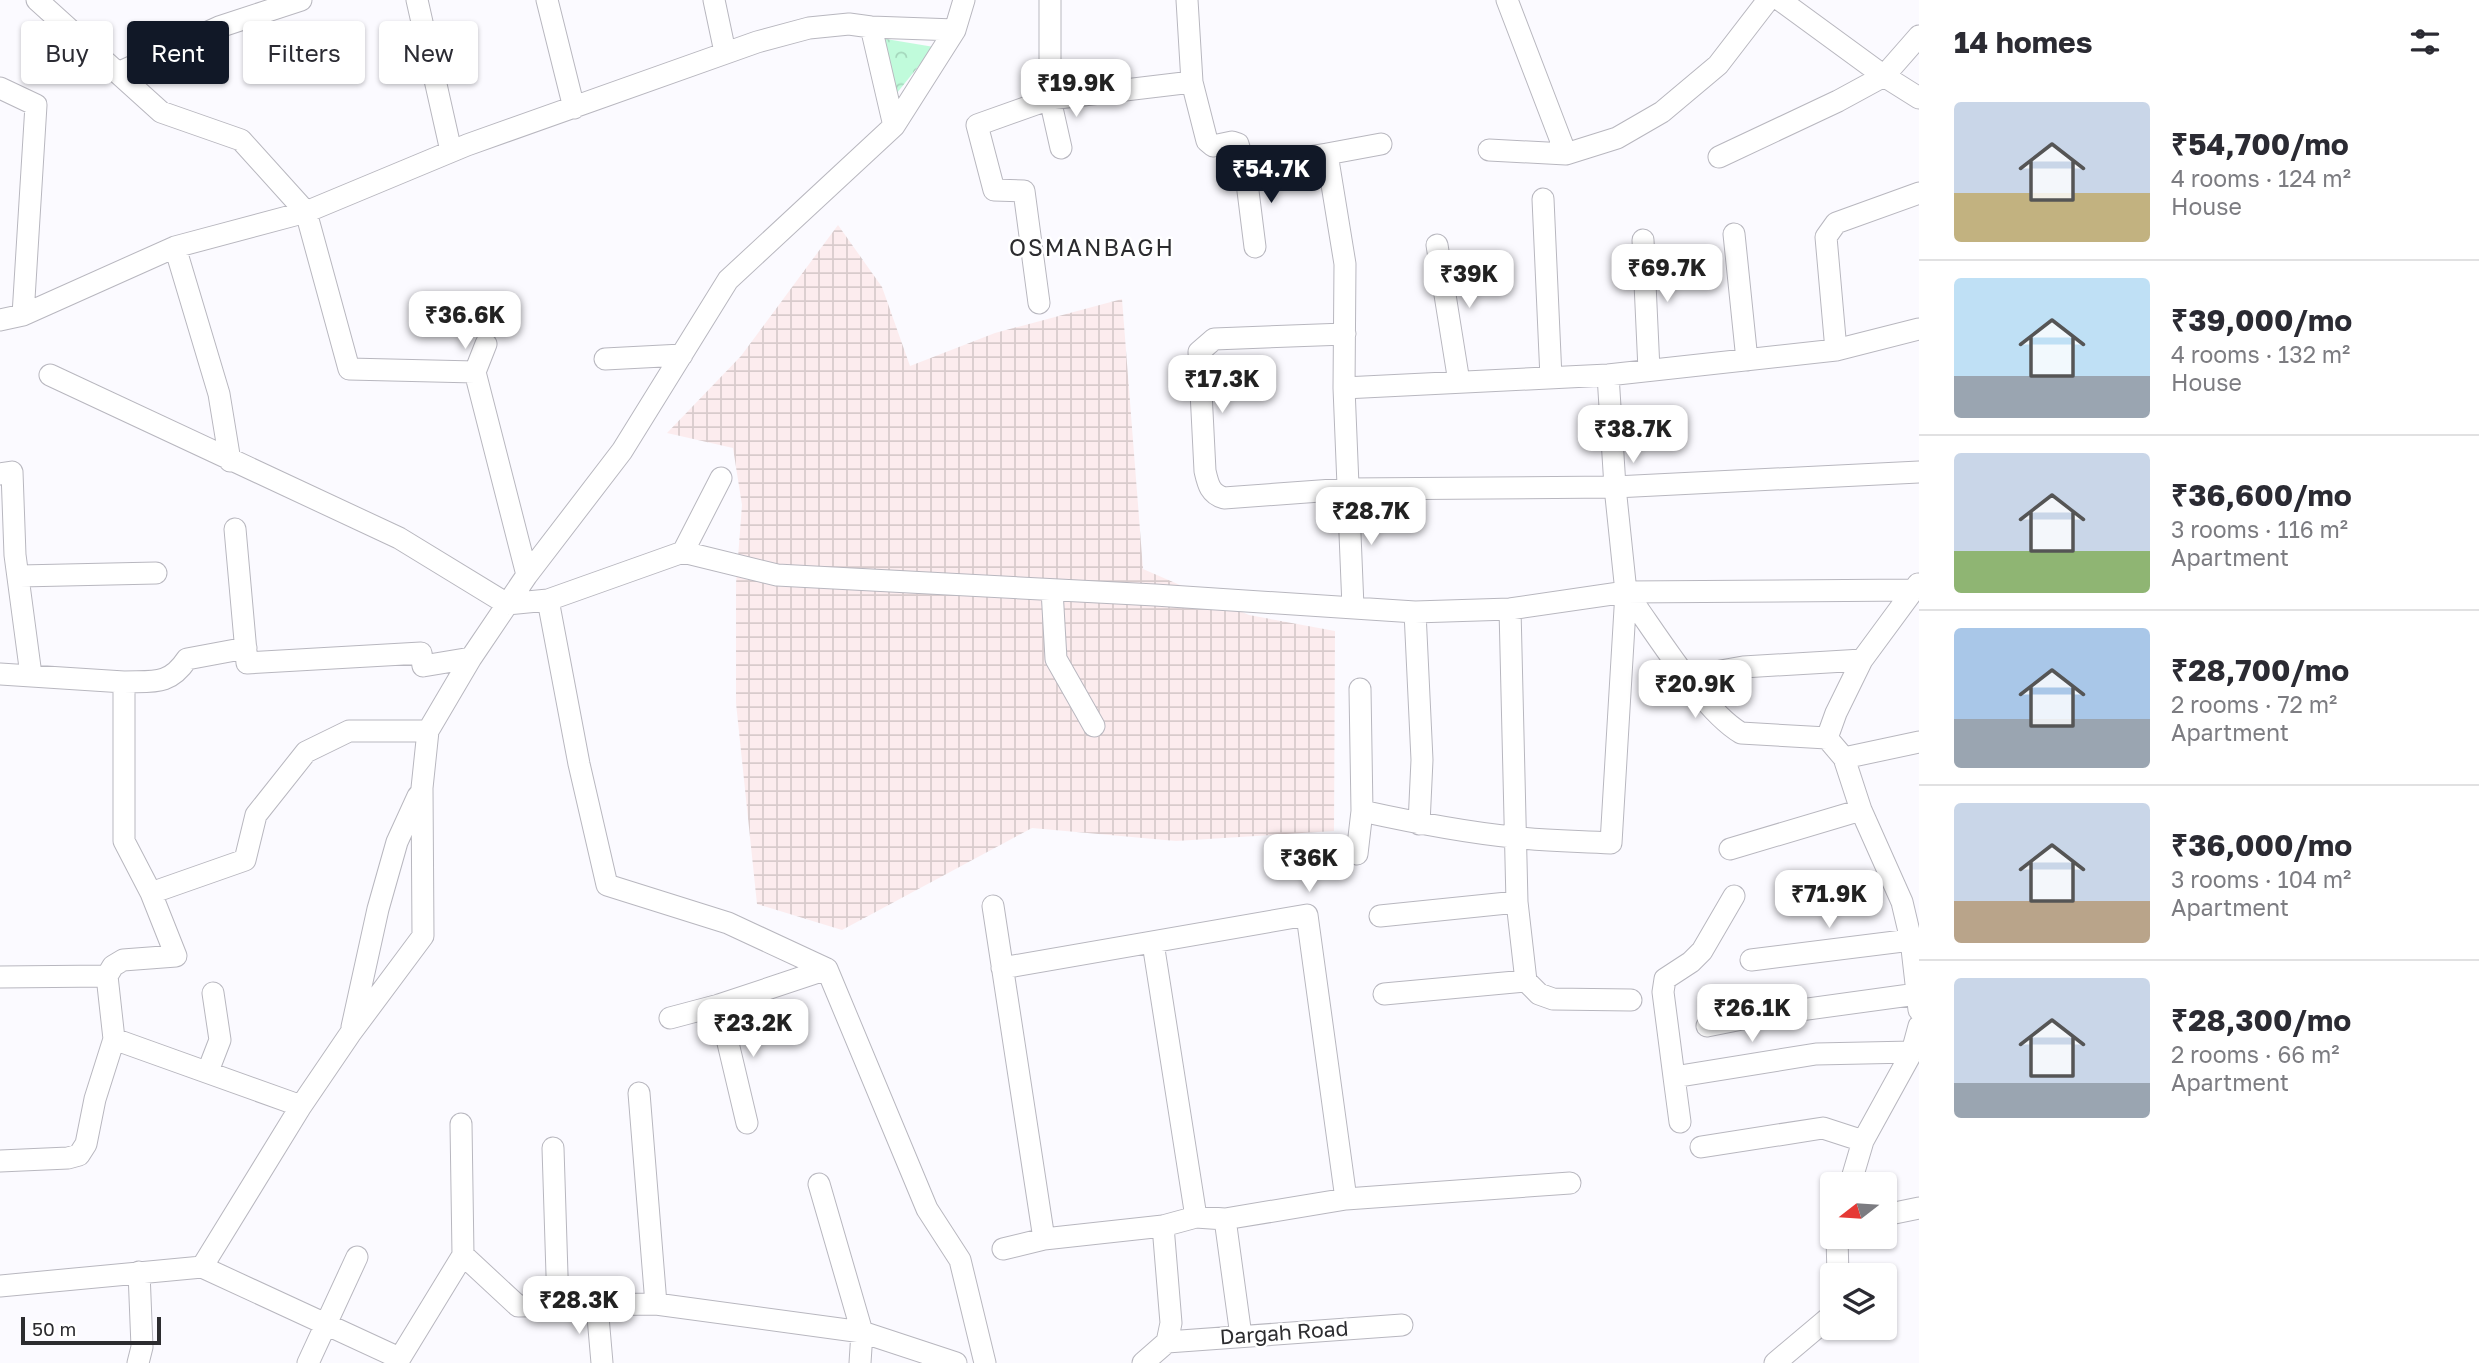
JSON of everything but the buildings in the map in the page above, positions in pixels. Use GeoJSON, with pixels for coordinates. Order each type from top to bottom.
{"type":"FeatureCollection","features":[{"type":"Feature","properties":{"kind":"street"},"geometry":{"type":"LineString","coordinates":[[37,0],[120,72],[161,112],[241,140],[306,212],[349,369],[475,372]]}},
{"type":"Feature","properties":{"kind":"street"},"geometry":{"type":"LineString","coordinates":[[120,72],[219,27],[301,0]]}},
{"type":"Feature","properties":{"kind":"street"},"geometry":{"type":"LineString","coordinates":[[417,0],[451,151]]}},
{"type":"Feature","properties":{"kind":"street"},"geometry":{"type":"LineString","coordinates":[[547,0],[574,108]]}},
{"type":"Feature","properties":{"kind":"street"},"geometry":{"type":"LineString","coordinates":[[714,0],[725,52]]}},
{"type":"Feature","properties":{"kind":"street"},"geometry":{"type":"LineString","coordinates":[[202,1267],[301,1105],[423,936],[422,788],[428,731],[471,658],[527,575],[622,451],[728,280],[894,126],[955,30],[964,0]]}},
{"type":"Feature","properties":{"kind":"street"},"geometry":{"type":"LineString","coordinates":[[1050,0],[1049,99],[1061,148]]}},
{"type":"Feature","properties":{"kind":"street"},"geometry":{"type":"LineString","coordinates":[[1187,0],[1192,82],[1206,142],[1213,146],[1232,142],[1238,144],[1245,167],[1255,247]]}},
{"type":"Feature","properties":{"kind":"street"},"geometry":{"type":"LineString","coordinates":[[1507,0],[1566,154]]}},
{"type":"Feature","properties":{"kind":"street"},"geometry":{"type":"LineString","coordinates":[[1489,150],[1566,154],[1618,138],[1662,112],[1718,65],[1768,0]]}},
{"type":"Feature","properties":{"kind":"street"},"geometry":{"type":"LineString","coordinates":[[1780,0],[1884,76],[1919,98]]}},
{"type":"Feature","properties":{"kind":"street"},"geometry":{"type":"LineString","coordinates":[[0,320],[23,315],[175,247],[306,212],[451,151],[725,52],[809,28],[849,24],[955,30]]}},
{"type":"Feature","properties":{"kind":"street"},"geometry":{"type":"LineString","coordinates":[[871,27],[894,126]]}},
{"type":"Feature","properties":{"kind":"street"},"geometry":{"type":"LineString","coordinates":[[1719,157],[1838,101],[1884,76],[1919,36]]}},
{"type":"Feature","properties":{"kind":"street"},"geometry":{"type":"LineString","coordinates":[[1039,303],[1024,191],[993,190],[977,125],[1049,99],[1192,82]]}},
{"type":"Feature","properties":{"kind":"street"},"geometry":{"type":"LineString","coordinates":[[0,88],[36,105],[23,315]]}},
{"type":"Feature","properties":{"kind":"street"},"geometry":{"type":"LineString","coordinates":[[1245,167],[1381,144]]}},
{"type":"Feature","properties":{"kind":"street"},"geometry":{"type":"LineString","coordinates":[[1327,154],[1345,264],[1344,388],[1353,607]]}},
{"type":"Feature","properties":{"kind":"street"},"geometry":{"type":"LineString","coordinates":[[1836,350],[1826,237],[1836,223],[1919,193]]}},
{"type":"Feature","properties":{"kind":"street"},"geometry":{"type":"LineString","coordinates":[[1543,200],[1551,378]]}},
{"type":"Feature","properties":{"kind":"street"},"geometry":{"type":"LineString","coordinates":[[1734,234],[1746,360]]}},
{"type":"Feature","properties":{"kind":"street"},"geometry":{"type":"LineString","coordinates":[[1643,240],[1649,370]]}},
{"type":"Feature","properties":{"kind":"street"},"geometry":{"type":"LineString","coordinates":[[1437,245],[1459,382]]}},
{"type":"Feature","properties":{"kind":"street"},"geometry":{"type":"LineString","coordinates":[[175,247],[219,394],[230,461]]}},
{"type":"Feature","properties":{"kind":"street"},"geometry":{"type":"LineString","coordinates":[[1344,388],[1608,375],[1836,350],[1919,329]]}},
{"type":"Feature","properties":{"kind":"street"},"geometry":{"type":"LineString","coordinates":[[1345,334],[1214,339],[1199,352],[1205,471],[1209,487],[1216,496],[1224,498],[1347,489],[1615,487],[1919,472]]}},
{"type":"Feature","properties":{"kind":"street"},"geometry":{"type":"LineString","coordinates":[[486,344],[475,372],[527,575]]}},
{"type":"Feature","properties":{"kind":"street"},"geometry":{"type":"LineString","coordinates":[[605,359],[682,355]]}},
{"type":"Feature","properties":{"kind":"street"},"geometry":{"type":"LineString","coordinates":[[50,375],[399,538],[507,604],[548,600],[683,552],[777,575],[1415,612],[1510,609],[1626,592],[1916,586]]}},
{"type":"Feature","properties":{"kind":"street"},"geometry":{"type":"LineString","coordinates":[[1362,811],[1419,824],[1516,838],[1611,843],[1626,592],[1615,487],[1608,375]]}},
{"type":"Feature","properties":{"kind":"street"},"geometry":{"type":"LineString","coordinates":[[0,474],[12,472],[8,555],[20,576],[31,675]]}},
{"type":"Feature","properties":{"kind":"street"},"geometry":{"type":"LineString","coordinates":[[683,552],[721,478]]}},
{"type":"Feature","properties":{"kind":"street"},"geometry":{"type":"LineString","coordinates":[[235,529],[247,663],[421,653],[422,666],[471,658]]}},
{"type":"Feature","properties":{"kind":"street"},"geometry":{"type":"LineString","coordinates":[[20,576],[156,573]]}},
{"type":"Feature","properties":{"kind":"street"},"geometry":{"type":"LineString","coordinates":[[1827,738],[1862,660],[1916,586]]}},
{"type":"Feature","properties":{"kind":"street"},"geometry":{"type":"LineString","coordinates":[[1052,590],[1056,659],[1094,726]]}},
{"type":"Feature","properties":{"kind":"street"},"geometry":{"type":"LineString","coordinates":[[1626,592],[1687,677],[1722,719],[1741,733],[1827,738],[1844,758],[1861,810],[1902,902],[1911,940],[1918,1002],[1757,1016],[1707,1027]]}},
{"type":"Feature","properties":{"kind":"street"},"geometry":{"type":"LineString","coordinates":[[548,600],[579,764],[607,885],[728,923],[827,970],[927,1209],[960,1260],[985,1363]]}},
{"type":"Feature","properties":{"kind":"street"},"geometry":{"type":"LineString","coordinates":[[1510,609],[1517,902],[1526,981],[1539,994],[1553,999],[1631,1000]]}},
{"type":"Feature","properties":{"kind":"street"},"geometry":{"type":"LineString","coordinates":[[1415,612],[1422,760],[1419,824]]}},
{"type":"Feature","properties":{"kind":"street"},"geometry":{"type":"LineString","coordinates":[[0,674],[124,682],[163,681],[178,673],[187,659],[246,648]]}},
{"type":"Feature","properties":{"kind":"street"},"geometry":{"type":"LineString","coordinates":[[1687,677],[1743,667],[1862,660]]}},
{"type":"Feature","properties":{"kind":"street"},"geometry":{"type":"LineString","coordinates":[[0,1161],[68,1158],[79,1155],[86,1144],[95,1099],[114,1039],[107,976],[113,966],[122,960],[176,956],[151,893],[124,841],[124,682]]}},
{"type":"Feature","properties":{"kind":"street"},"geometry":{"type":"LineString","coordinates":[[1357,854],[1362,811],[1360,689]]}},
{"type":"Feature","properties":{"kind":"street"},"geometry":{"type":"LineString","coordinates":[[151,893],[246,860],[256,815],[306,752],[349,731],[428,731]]}},
{"type":"Feature","properties":{"kind":"street"},"geometry":{"type":"LineString","coordinates":[[1844,758],[1919,742]]}},
{"type":"Feature","properties":{"kind":"street"},"geometry":{"type":"LineString","coordinates":[[350,1034],[378,909],[397,842],[422,788]]}},
{"type":"Feature","properties":{"kind":"street"},"geometry":{"type":"LineString","coordinates":[[1730,849],[1861,810]]}},
{"type":"Feature","properties":{"kind":"street"},"geometry":{"type":"LineString","coordinates":[[1680,1122],[1663,992],[1665,979],[1691,962],[1702,951],[1734,896]]}},
{"type":"Feature","properties":{"kind":"street"},"geometry":{"type":"LineString","coordinates":[[1380,916],[1517,902]]}},
{"type":"Feature","properties":{"kind":"street"},"geometry":{"type":"LineString","coordinates":[[993,906],[1044,1239]]}},
{"type":"Feature","properties":{"kind":"street"},"geometry":{"type":"LineString","coordinates":[[1002,968],[1307,915],[1346,1199]]}},
{"type":"Feature","properties":{"kind":"street"},"geometry":{"type":"LineString","coordinates":[[1751,960],[1911,940]]}},
{"type":"Feature","properties":{"kind":"street"},"geometry":{"type":"LineString","coordinates":[[1153,943],[1196,1217]]}},
{"type":"Feature","properties":{"kind":"street"},"geometry":{"type":"LineString","coordinates":[[670,1018],[827,970]]}},
{"type":"Feature","properties":{"kind":"street"},"geometry":{"type":"LineString","coordinates":[[0,977],[107,976]]}},
{"type":"Feature","properties":{"kind":"street"},"geometry":{"type":"LineString","coordinates":[[1384,994],[1526,981]]}},
{"type":"Feature","properties":{"kind":"street"},"geometry":{"type":"LineString","coordinates":[[208,1071],[220,1040],[213,992]]}},
{"type":"Feature","properties":{"kind":"street"},"geometry":{"type":"LineString","coordinates":[[719,1005],[747,1123]]}},
{"type":"Feature","properties":{"kind":"street"},"geometry":{"type":"LineString","coordinates":[[1854,1172],[1863,1141],[1912,1052],[1919,1026]]}},
{"type":"Feature","properties":{"kind":"street"},"geometry":{"type":"LineString","coordinates":[[114,1039],[301,1105]]}},
{"type":"Feature","properties":{"kind":"street"},"geometry":{"type":"LineString","coordinates":[[1674,1077],[1816,1054],[1912,1052]]}},
{"type":"Feature","properties":{"kind":"street"},"geometry":{"type":"LineString","coordinates":[[639,1093],[656,1304]]}},
{"type":"Feature","properties":{"kind":"street"},"geometry":{"type":"LineString","coordinates":[[0,1286],[202,1267],[398,1360],[463,1255],[461,1124]]}},
{"type":"Feature","properties":{"kind":"street"},"geometry":{"type":"LineString","coordinates":[[1702,1147],[1823,1128],[1863,1141]]}},
{"type":"Feature","properties":{"kind":"street"},"geometry":{"type":"LineString","coordinates":[[553,1148],[558,1306]]}},
{"type":"Feature","properties":{"kind":"street"},"geometry":{"type":"LineString","coordinates":[[1003,1249],[1044,1239],[1163,1226],[1196,1217],[1225,1219],[1346,1199],[1570,1183]]}},
{"type":"Feature","properties":{"kind":"street"},"geometry":{"type":"LineString","coordinates":[[819,1184],[862,1332],[860,1363]]}},
{"type":"Feature","properties":{"kind":"street"},"geometry":{"type":"LineString","coordinates":[[1897,1213],[1919,1208]]}},
{"type":"Feature","properties":{"kind":"street"},"geometry":{"type":"LineString","coordinates":[[1225,1219],[1241,1336]]}},
{"type":"Feature","properties":{"kind":"street"},"geometry":{"type":"LineString","coordinates":[[1143,1363],[1167,1342],[1171,1323],[1163,1226]]}},
{"type":"Feature","properties":{"kind":"street"},"geometry":{"type":"LineString","coordinates":[[463,1255],[518,1306],[656,1304],[862,1332],[956,1363]]}},
{"type":"Feature","properties":{"kind":"street"},"geometry":{"type":"LineString","coordinates":[[308,1363],[358,1257]]}},
{"type":"Feature","properties":{"kind":"street"},"geometry":{"type":"LineString","coordinates":[[138,1363],[142,1347],[139,1272]]}},
{"type":"Feature","properties":{"kind":"street"},"geometry":{"type":"LineString","coordinates":[[597,1305],[602,1363]]}},
{"type":"Feature","properties":{"kind":"street","name":"Dargah Road"},"geometry":{"type":"LineString","coordinates":[[1167,1342],[1402,1325]]}},
{"type":"Feature","properties":{"kind":"street"},"geometry":{"type":"LineString","coordinates":[[1774,1363],[1820,1325]]}},
{"type":"Feature","properties":{"kind":"shaded area"},"geometry":{"type":"Polygon","coordinates":[[[838,225],[882,287],[910,366],[995,333],[1122,299],[1143,569],[1249,615],[1335,631],[1334,831],[1176,841],[1032,828],[842,930],[757,904],[736,703],[736,584],[742,505],[733,448],[667,433],[741,356],[838,225]]]}},
{"type":"Feature","properties":{"kind":"green space"},"geometry":{"type":"Polygon","coordinates":[[[868,36],[934,47],[884,109],[868,36]]]}},
{"type":"Feature","properties":{"kind":"district","name":"OSMANBAGH"},"geometry":{"type":"Point","coordinates":[1092,248]}}]}
